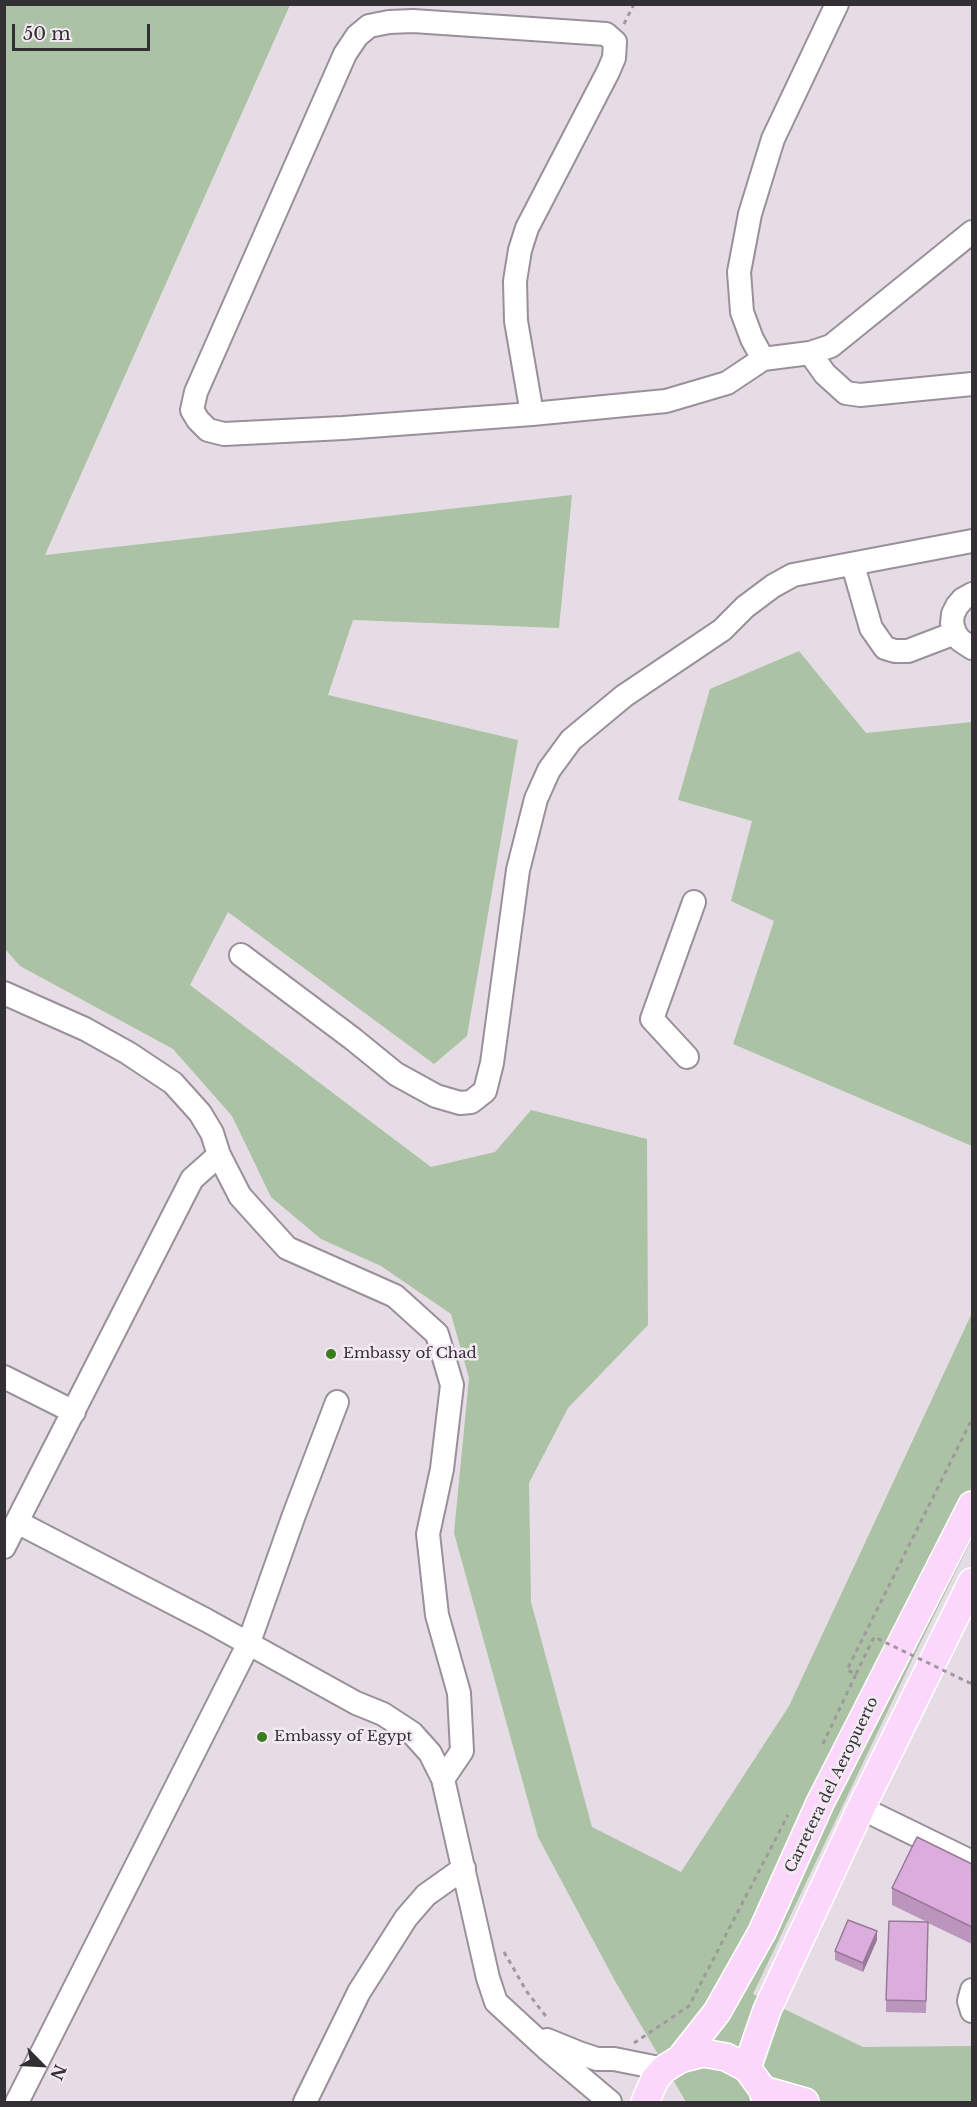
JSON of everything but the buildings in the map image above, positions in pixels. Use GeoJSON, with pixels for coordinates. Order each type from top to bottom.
{"type":"FeatureCollection","features":[{"type":"Feature","properties":{"kind":"main road","name":"Carretera del Aeropuerto"},"geometry":{"type":"LineString","coordinates":[[645,2103],[655,2079],[672,2064],[717,2012],[762,1932],[820,1803],[965,1538],[972,1505]]}},
{"type":"Feature","properties":{"kind":"main road"},"geometry":{"type":"LineString","coordinates":[[747,2068],[767,2010],[861,1808],[972,1582]]}},
{"type":"Feature","properties":{"kind":"main road"},"geometry":{"type":"LineString","coordinates":[[672,2064],[703,2053],[726,2056],[747,2068],[765,2096],[805,2103]]}},
{"type":"Feature","properties":{"kind":"street"},"geometry":{"type":"LineString","coordinates":[[763,359],[752,339],[742,312],[739,272],[750,214],[773,139],[837,4]]}},
{"type":"Feature","properties":{"kind":"street"},"geometry":{"type":"LineString","coordinates":[[532,414],[516,321],[515,281],[520,249],[527,228],[608,72],[614,58],[615,42],[606,34],[413,21],[369,26],[357,36],[345,54],[196,392],[192,410],[208,430],[224,434],[532,414],[666,401],[727,383],[763,359],[810,353],[831,346],[972,232]]}},
{"type":"Feature","properties":{"kind":"street"},"geometry":{"type":"LineString","coordinates":[[810,353],[825,374],[846,393],[860,395],[972,384]]}},
{"type":"Feature","properties":{"kind":"street"},"geometry":{"type":"LineString","coordinates":[[240,955],[396,1074],[436,1096],[460,1103],[471,1101],[485,1091],[492,1063],[518,870],[536,799],[549,770],[571,740],[624,696],[722,630],[745,607],[773,586],[794,575],[972,541]]}},
{"type":"Feature","properties":{"kind":"street"},"geometry":{"type":"LineString","coordinates":[[853,565],[871,628],[885,648],[908,651],[955,633]]}},
{"type":"Feature","properties":{"kind":"street"},"geometry":{"type":"LineString","coordinates":[[972,594],[963,598],[953,614],[955,633],[960,640],[972,648]]}},
{"type":"Feature","properties":{"kind":"street"},"geometry":{"type":"LineString","coordinates":[[687,1057],[652,1019],[694,902]]}},
{"type":"Feature","properties":{"kind":"street"},"geometry":{"type":"LineString","coordinates":[[4,993],[85,1029],[128,1053],[173,1083],[200,1113],[212,1133],[219,1155],[240,1196],[287,1248],[395,1296],[437,1334],[452,1385],[442,1469],[428,1534],[437,1615],[459,1693],[462,1751],[443,1779]]}},
{"type":"Feature","properties":{"kind":"street"},"geometry":{"type":"LineString","coordinates":[[4,1547],[192,1179],[219,1155]]}},
{"type":"Feature","properties":{"kind":"street"},"geometry":{"type":"LineString","coordinates":[[4,1377],[74,1412]]}},
{"type":"Feature","properties":{"kind":"street"},"geometry":{"type":"LineString","coordinates":[[17,2103],[248,1645],[337,1402]]}},
{"type":"Feature","properties":{"kind":"street"},"geometry":{"type":"LineString","coordinates":[[17,1522],[206,1620],[356,1703],[383,1714],[412,1733],[430,1754],[443,1779],[488,1978],[496,2002],[512,2019],[530,2032],[610,2103]]}},
{"type":"Feature","properties":{"kind":"street"},"geometry":{"type":"LineString","coordinates":[[861,1808],[972,1862]]}},
{"type":"Feature","properties":{"kind":"street"},"geometry":{"type":"LineString","coordinates":[[305,2103],[359,1992],[406,1918],[426,1895],[464,1868]]}},
{"type":"Feature","properties":{"kind":"street"},"geometry":{"type":"LineString","coordinates":[[972,1990],[969,2001],[972,2011]]}},
{"type":"Feature","properties":{"kind":"street"},"geometry":{"type":"LineString","coordinates":[[530,2032],[588,2056],[672,2064]]}},
{"type":"Feature","properties":{"kind":"path"},"geometry":{"type":"LineString","coordinates":[[856,1674],[848,1670],[972,1419]]}},
{"type":"Feature","properties":{"kind":"path"},"geometry":{"type":"LineString","coordinates":[[820,1748],[874,1636],[972,1684]]}},
{"type":"Feature","properties":{"kind":"path"},"geometry":{"type":"LineString","coordinates":[[628,2046],[689,2006],[789,1812]]}},
{"type":"Feature","properties":{"kind":"path"},"geometry":{"type":"LineString","coordinates":[[501,1946],[527,1992],[546,2018],[555,2023]]}},
{"type":"Feature","properties":{"kind":"green space"},"geometry":{"type":"Polygon","coordinates":[[[4,5],[290,5],[45,555],[572,495],[559,628],[353,620],[328,695],[518,740],[467,1036],[434,1064],[228,912],[190,985],[431,1167],[495,1152],[531,1110],[647,1139],[648,1325],[568,1408],[529,1483],[531,1602],[592,1827],[681,1872],[789,1706],[972,1313],[972,1539],[753,1994],[863,2047],[972,2046],[972,2102],[686,2102],[615,1981],[538,1837],[454,1533],[469,1378],[451,1314],[381,1266],[321,1239],[271,1197],[232,1116],[173,1049],[20,966],[5,949],[4,5]]]}},
{"type":"Feature","properties":{"kind":"green space"},"geometry":{"type":"Polygon","coordinates":[[[799,651],[866,733],[972,722],[972,1146],[733,1044],[774,921],[731,901],[752,821],[678,800],[710,689],[799,651]]]}},
{"type":"Feature","properties":{"kind":"place","name":"Embassy of Chad"},"geometry":{"type":"Point","coordinates":[331,1354]}},
{"type":"Feature","properties":{"kind":"place","name":"Embassy of Egypt"},"geometry":{"type":"Point","coordinates":[262,1737]}}]}
